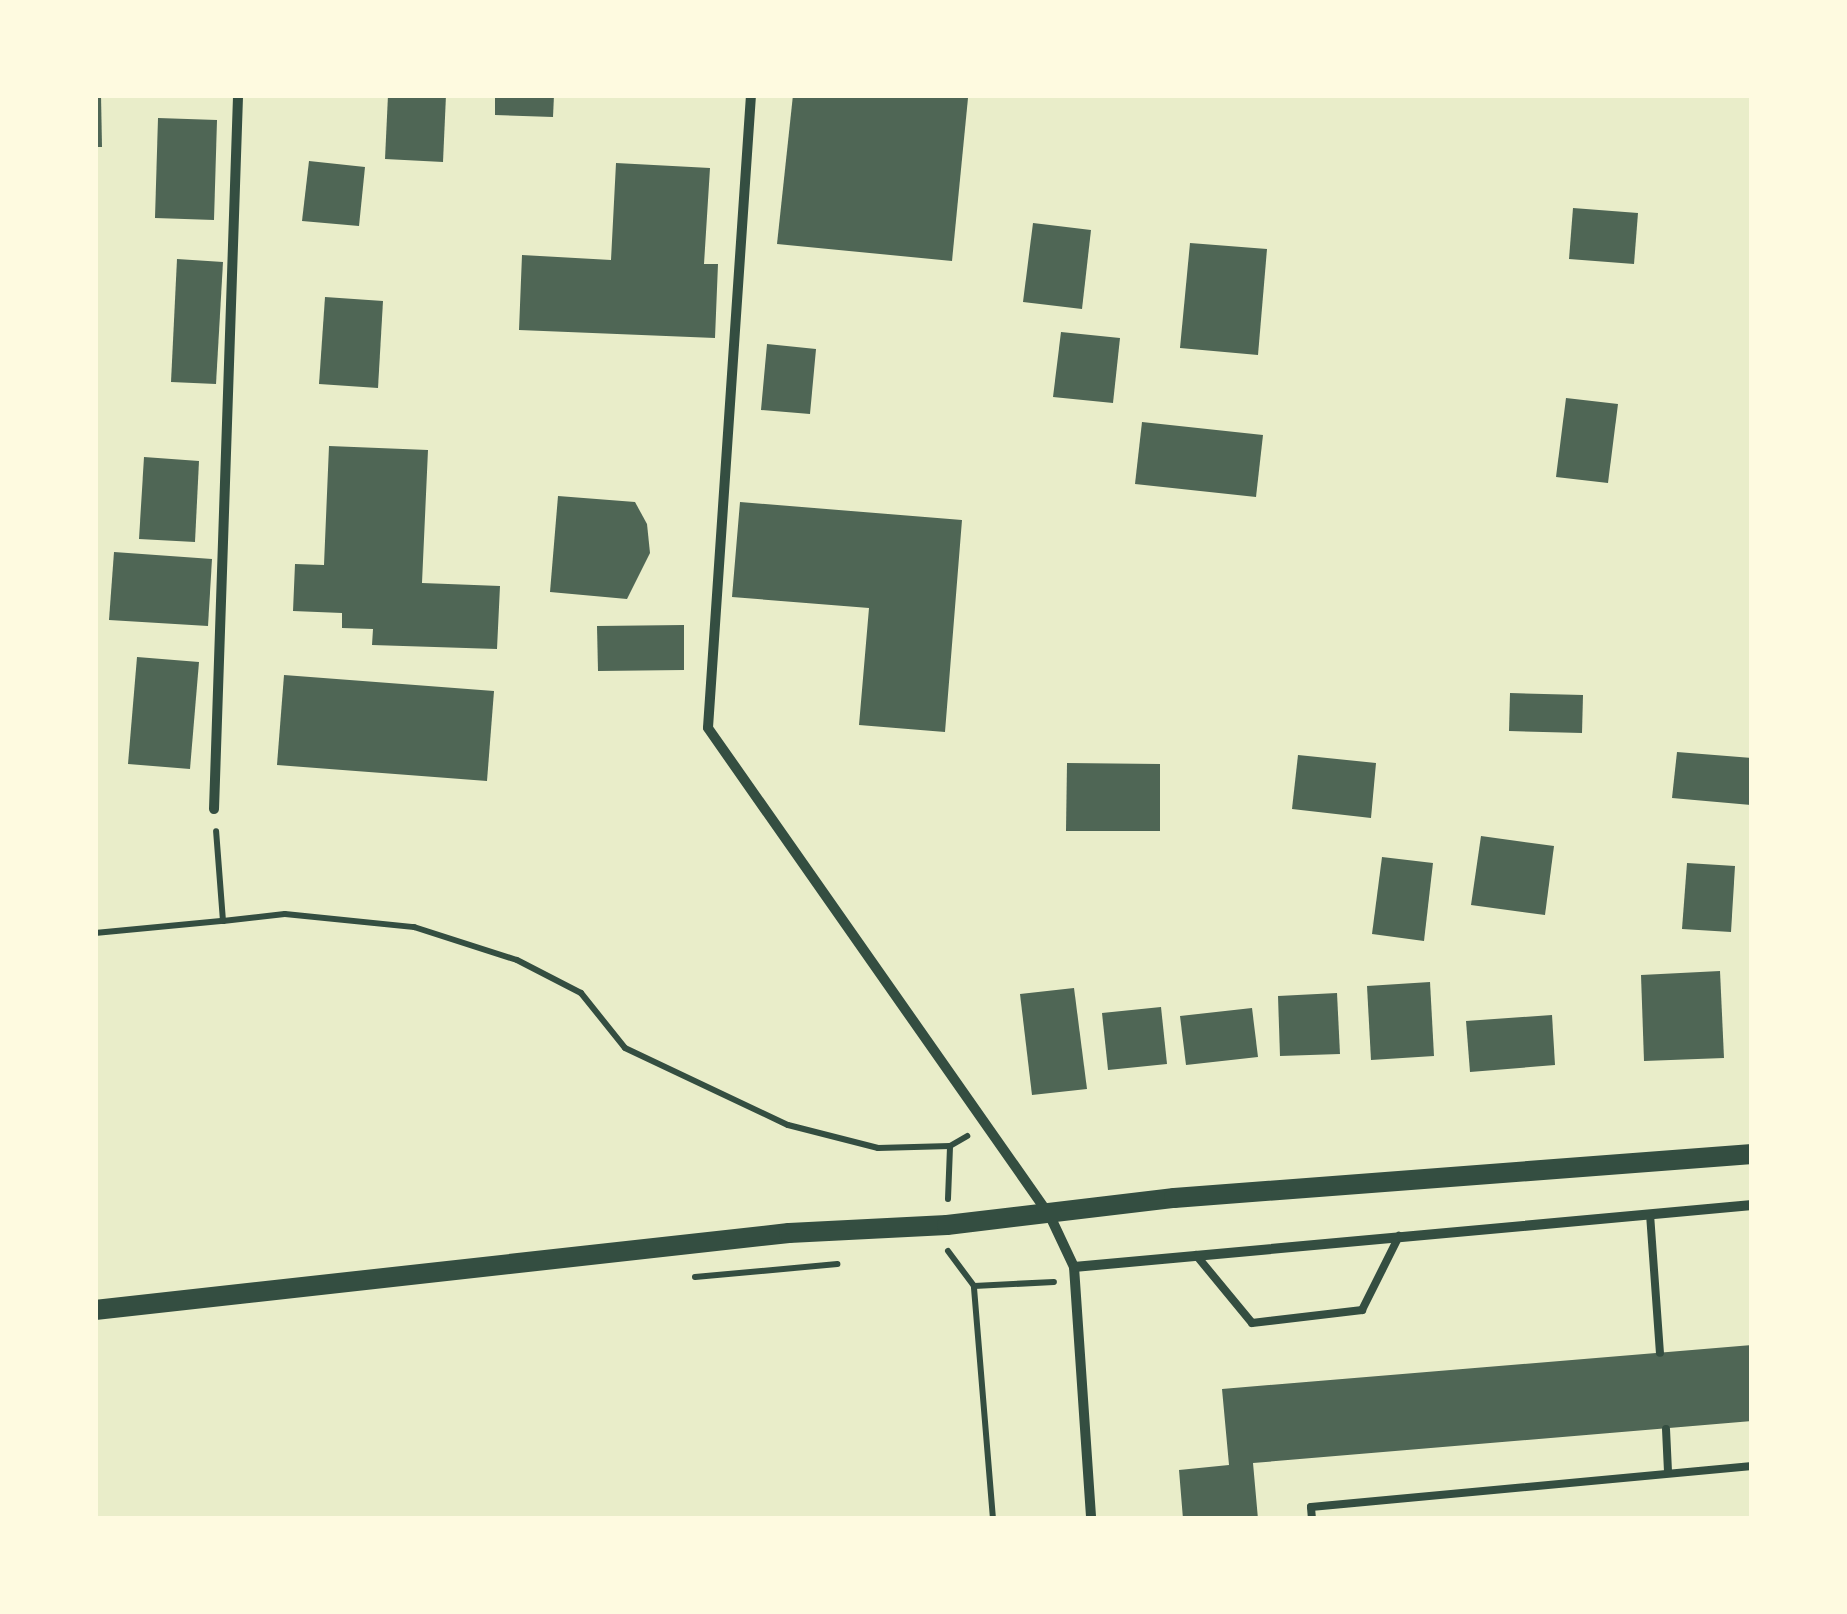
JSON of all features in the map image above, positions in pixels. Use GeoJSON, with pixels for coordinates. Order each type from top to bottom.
{"type":"FeatureCollection","features":[{"type":"Feature","properties":{"kind":"main road"},"geometry":{"type":"LineString","coordinates":[[95,1310],[789,1233],[1050,1216],[1174,1198],[1752,1154]]}},
{"type":"Feature","properties":{"kind":"street"},"geometry":{"type":"LineString","coordinates":[[214,808],[238,95]]}},
{"type":"Feature","properties":{"kind":"street"},"geometry":{"type":"LineString","coordinates":[[751,95],[708,728],[1050,1216],[1074,1266],[1091,1519]]}},
{"type":"Feature","properties":{"kind":"street"},"geometry":{"type":"LineString","coordinates":[[1074,1266],[1400,1234],[1752,1206]]}},
{"type":"Feature","properties":{"kind":"lane"},"geometry":{"type":"LineString","coordinates":[[1650,1214],[1660,1353]]}},
{"type":"Feature","properties":{"kind":"lane"},"geometry":{"type":"LineString","coordinates":[[1196,1255],[1252,1322],[1362,1310],[1400,1234]]}},
{"type":"Feature","properties":{"kind":"lane"},"geometry":{"type":"LineString","coordinates":[[1666,1428],[1668,1471]]}},
{"type":"Feature","properties":{"kind":"lane"},"geometry":{"type":"LineString","coordinates":[[1312,1519],[1311,1507],[1752,1466]]}},
{"type":"Feature","properties":{"kind":"path"},"geometry":{"type":"LineString","coordinates":[[214,808],[223,921]]}},
{"type":"Feature","properties":{"kind":"path"},"geometry":{"type":"LineString","coordinates":[[95,933],[284,914],[414,927],[517,960],[580,993],[624,1048],[788,1126],[878,1148],[950,1146]]}},
{"type":"Feature","properties":{"kind":"path"},"geometry":{"type":"LineString","coordinates":[[993,1519],[974,1286],[1074,1281]]}},
{"type":"Feature","properties":{"kind":"building"},"geometry":{"type":"Polygon","coordinates":[[[95,95],[101,95],[102,147],[95,147],[95,95]]]}},
{"type":"Feature","properties":{"kind":"building"},"geometry":{"type":"Polygon","coordinates":[[[388,95],[446,95],[443,162],[385,159],[388,95]]]}},
{"type":"Feature","properties":{"kind":"building"},"geometry":{"type":"Polygon","coordinates":[[[495,95],[554,95],[553,117],[495,115],[495,95]]]}},
{"type":"Feature","properties":{"kind":"building"},"geometry":{"type":"Polygon","coordinates":[[[793,95],[968,98],[952,261],[777,244],[793,95]]]}},
{"type":"Feature","properties":{"kind":"building"},"geometry":{"type":"Polygon","coordinates":[[[158,118],[217,120],[214,220],[155,218],[158,118]]]}},
{"type":"Feature","properties":{"kind":"building"},"geometry":{"type":"Polygon","coordinates":[[[309,161],[365,167],[359,226],[302,221],[309,161]]]}},
{"type":"Feature","properties":{"kind":"building"},"geometry":{"type":"Polygon","coordinates":[[[616,163],[710,168],[704,264],[718,264],[715,338],[519,330],[522,255],[611,260],[616,163]]]}},
{"type":"Feature","properties":{"kind":"building"},"geometry":{"type":"Polygon","coordinates":[[[1573,208],[1638,213],[1634,264],[1569,259],[1573,208]]]}},
{"type":"Feature","properties":{"kind":"building"},"geometry":{"type":"Polygon","coordinates":[[[1033,223],[1091,230],[1082,309],[1023,302],[1033,223]]]}},
{"type":"Feature","properties":{"kind":"building"},"geometry":{"type":"Polygon","coordinates":[[[1190,243],[1267,249],[1258,355],[1180,348],[1190,243]]]}},
{"type":"Feature","properties":{"kind":"building"},"geometry":{"type":"Polygon","coordinates":[[[177,259],[223,262],[216,384],[171,382],[177,259]]]}},
{"type":"Feature","properties":{"kind":"building"},"geometry":{"type":"Polygon","coordinates":[[[325,297],[383,301],[378,388],[319,384],[325,297]]]}},
{"type":"Feature","properties":{"kind":"building"},"geometry":{"type":"Polygon","coordinates":[[[1061,332],[1120,338],[1113,403],[1053,397],[1061,332]]]}},
{"type":"Feature","properties":{"kind":"building"},"geometry":{"type":"Polygon","coordinates":[[[767,344],[816,349],[810,414],[761,410],[767,344]]]}},
{"type":"Feature","properties":{"kind":"building"},"geometry":{"type":"Polygon","coordinates":[[[1566,398],[1618,404],[1608,483],[1556,477],[1566,398]]]}},
{"type":"Feature","properties":{"kind":"building"},"geometry":{"type":"Polygon","coordinates":[[[1142,422],[1263,435],[1256,497],[1135,484],[1142,422]]]}},
{"type":"Feature","properties":{"kind":"building"},"geometry":{"type":"Polygon","coordinates":[[[329,446],[428,450],[422,583],[500,586],[497,649],[372,645],[373,629],[342,628],[342,613],[293,611],[295,564],[324,565],[329,446]]]}},
{"type":"Feature","properties":{"kind":"building"},"geometry":{"type":"Polygon","coordinates":[[[144,457],[199,461],[195,542],[139,539],[144,457]]]}},
{"type":"Feature","properties":{"kind":"building"},"geometry":{"type":"Polygon","coordinates":[[[558,496],[635,502],[647,524],[650,553],[627,599],[550,592],[558,496]]]}},
{"type":"Feature","properties":{"kind":"building"},"geometry":{"type":"Polygon","coordinates":[[[740,502],[962,520],[945,732],[859,725],[869,608],[732,597],[740,502]]]}},
{"type":"Feature","properties":{"kind":"building"},"geometry":{"type":"Polygon","coordinates":[[[114,552],[212,559],[208,626],[109,620],[114,552]]]}},
{"type":"Feature","properties":{"kind":"building"},"geometry":{"type":"Polygon","coordinates":[[[684,625],[684,670],[598,671],[597,626],[684,625]]]}},
{"type":"Feature","properties":{"kind":"building"},"geometry":{"type":"Polygon","coordinates":[[[137,657],[199,662],[190,769],[128,764],[137,657]]]}},
{"type":"Feature","properties":{"kind":"building"},"geometry":{"type":"Polygon","coordinates":[[[284,675],[494,691],[487,781],[277,765],[284,675]]]}},
{"type":"Feature","properties":{"kind":"building"},"geometry":{"type":"Polygon","coordinates":[[[1510,693],[1583,695],[1582,733],[1509,731],[1510,693]]]}},
{"type":"Feature","properties":{"kind":"building"},"geometry":{"type":"Polygon","coordinates":[[[1677,752],[1752,758],[1751,805],[1672,798],[1677,752]]]}},
{"type":"Feature","properties":{"kind":"building"},"geometry":{"type":"Polygon","coordinates":[[[1298,755],[1376,763],[1371,818],[1292,809],[1298,755]]]}},
{"type":"Feature","properties":{"kind":"building"},"geometry":{"type":"Polygon","coordinates":[[[1067,763],[1160,764],[1160,831],[1066,831],[1067,763]]]}},
{"type":"Feature","properties":{"kind":"building"},"geometry":{"type":"Polygon","coordinates":[[[1481,836],[1554,846],[1545,915],[1471,905],[1481,836]]]}},
{"type":"Feature","properties":{"kind":"building"},"geometry":{"type":"Polygon","coordinates":[[[1382,857],[1433,863],[1424,941],[1372,934],[1382,857]]]}},
{"type":"Feature","properties":{"kind":"building"},"geometry":{"type":"Polygon","coordinates":[[[1687,863],[1735,866],[1731,932],[1682,929],[1687,863]]]}},
{"type":"Feature","properties":{"kind":"building"},"geometry":{"type":"Polygon","coordinates":[[[1720,971],[1724,1058],[1644,1061],[1641,975],[1720,971]]]}},
{"type":"Feature","properties":{"kind":"building"},"geometry":{"type":"Polygon","coordinates":[[[1430,982],[1434,1056],[1371,1060],[1367,986],[1430,982]]]}},
{"type":"Feature","properties":{"kind":"building"},"geometry":{"type":"Polygon","coordinates":[[[1074,988],[1087,1089],[1032,1095],[1020,994],[1074,988]]]}},
{"type":"Feature","properties":{"kind":"building"},"geometry":{"type":"Polygon","coordinates":[[[1337,993],[1340,1054],[1280,1056],[1278,996],[1337,993]]]}},
{"type":"Feature","properties":{"kind":"building"},"geometry":{"type":"Polygon","coordinates":[[[1161,1007],[1167,1064],[1108,1070],[1102,1013],[1161,1007]]]}},
{"type":"Feature","properties":{"kind":"building"},"geometry":{"type":"Polygon","coordinates":[[[1252,1008],[1258,1057],[1186,1065],[1180,1016],[1252,1008]]]}},
{"type":"Feature","properties":{"kind":"building"},"geometry":{"type":"Polygon","coordinates":[[[1552,1015],[1555,1065],[1470,1072],[1466,1021],[1552,1015]]]}},
{"type":"Feature","properties":{"kind":"building"},"geometry":{"type":"Polygon","coordinates":[[[1752,1345],[1752,1421],[1253,1463],[1258,1519],[1183,1519],[1179,1470],[1229,1465],[1222,1389],[1752,1345]]]}}]}
